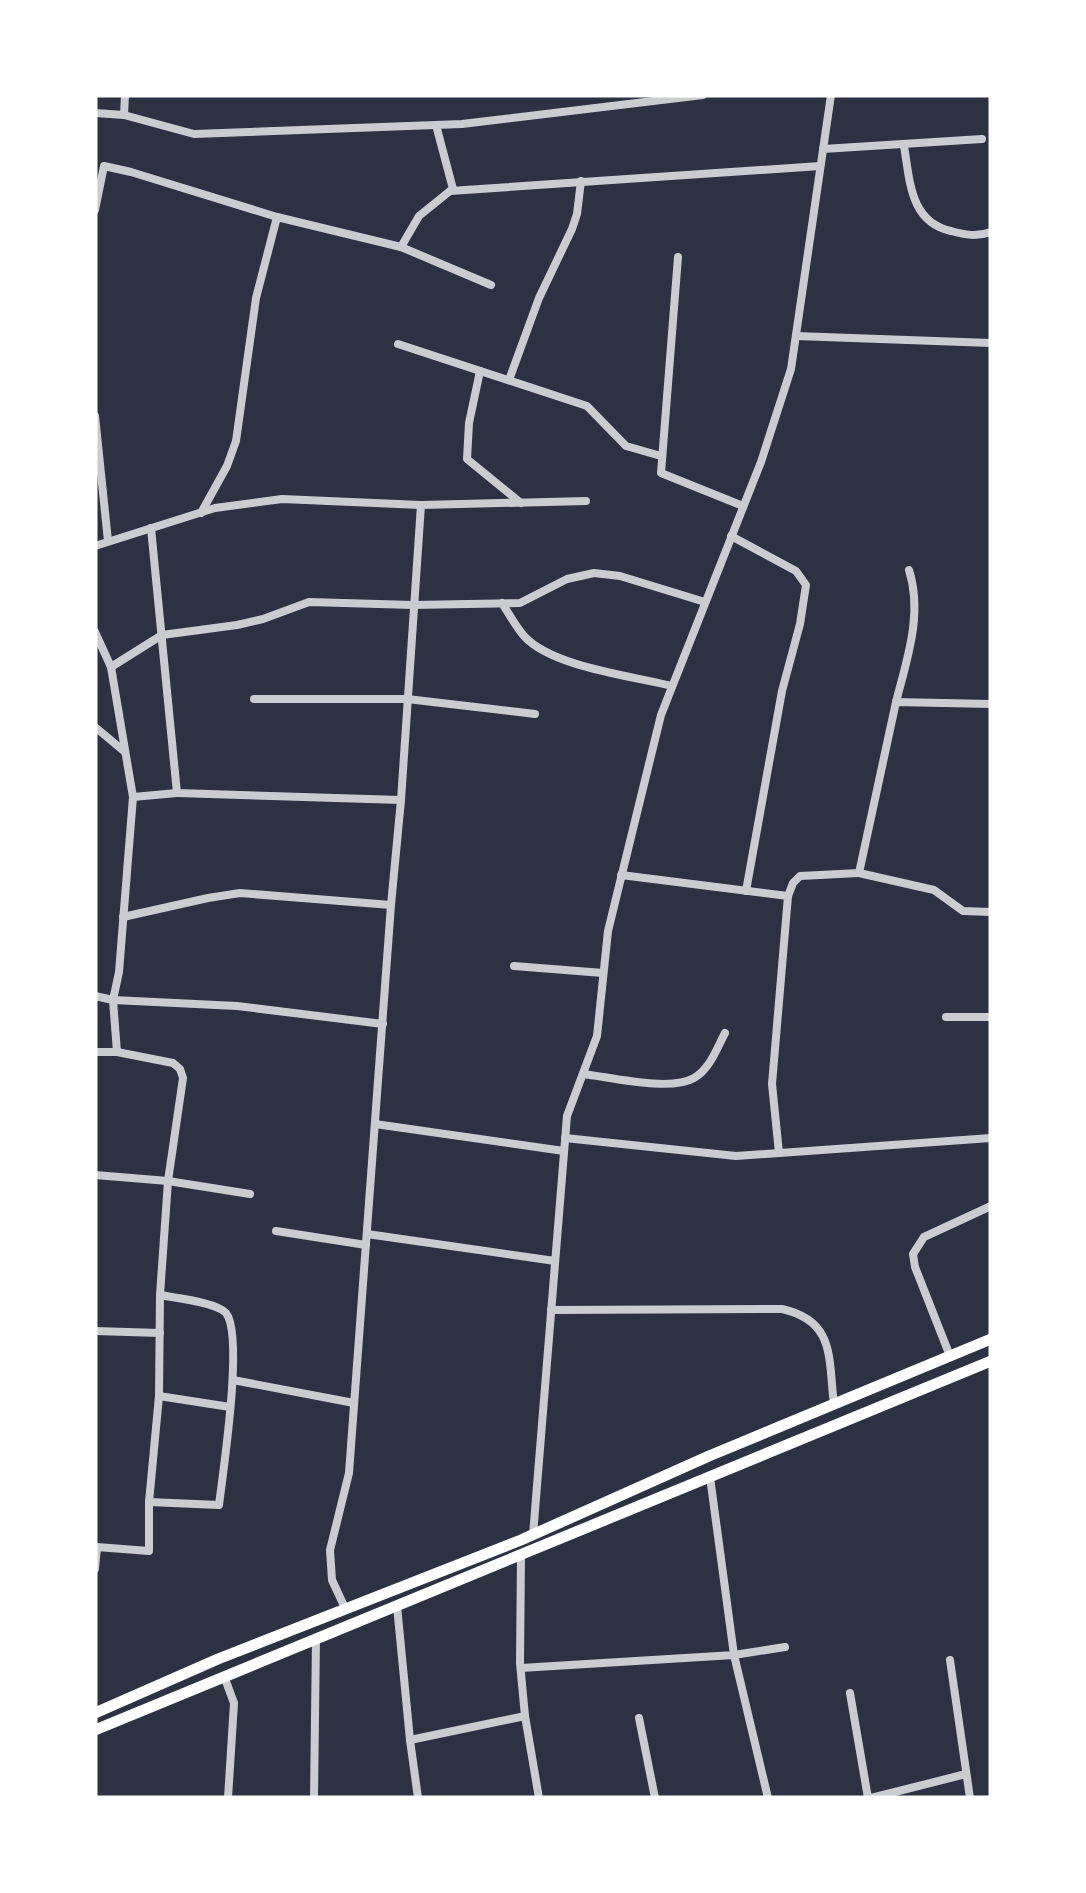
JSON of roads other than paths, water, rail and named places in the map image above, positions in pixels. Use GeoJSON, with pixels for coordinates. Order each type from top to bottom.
{"type":"FeatureCollection","features":[{"type":"Feature","properties":{"kind":"main road"},"geometry":{"type":"LineString","coordinates":[[95,1712],[533,1535],[709,1456],[991,1339]]}},
{"type":"Feature","properties":{"kind":"main road"},"geometry":{"type":"LineString","coordinates":[[95,1730],[991,1361]]}},
{"type":"Feature","properties":{"kind":"street"},"geometry":{"type":"LineString","coordinates":[[124,115],[125,95]]}},
{"type":"Feature","properties":{"kind":"street"},"geometry":{"type":"LineString","coordinates":[[95,114],[124,115],[194,134],[462,124],[631,99],[703,95]]}},
{"type":"Feature","properties":{"kind":"street"},"geometry":{"type":"LineString","coordinates":[[533,1535],[567,1116],[597,1036],[608,930],[660,715],[744,506],[791,369],[831,95]]}},
{"type":"Feature","properties":{"kind":"street"},"geometry":{"type":"LineString","coordinates":[[401,247],[419,216],[453,189],[436,125]]}},
{"type":"Feature","properties":{"kind":"street"},"geometry":{"type":"LineString","coordinates":[[823,149],[982,140]]}},
{"type":"Feature","properties":{"kind":"street"},"geometry":{"type":"LineString","coordinates":[[904,146],[914,199],[924,218],[942,229],[968,235],[991,232]]}},
{"type":"Feature","properties":{"kind":"street"},"geometry":{"type":"LineString","coordinates":[[95,210],[104,166],[277,217],[401,247],[491,285]]}},
{"type":"Feature","properties":{"kind":"street"},"geometry":{"type":"LineString","coordinates":[[450,191],[820,166]]}},
{"type":"Feature","properties":{"kind":"street"},"geometry":{"type":"LineString","coordinates":[[509,380],[539,298],[572,229],[581,181]]}},
{"type":"Feature","properties":{"kind":"street"},"geometry":{"type":"LineString","coordinates":[[201,512],[236,441],[256,298],[277,217]]}},
{"type":"Feature","properties":{"kind":"street"},"geometry":{"type":"LineString","coordinates":[[678,257],[661,473],[744,506]]}},
{"type":"Feature","properties":{"kind":"street"},"geometry":{"type":"LineString","coordinates":[[796,336],[991,342]]}},
{"type":"Feature","properties":{"kind":"street"},"geometry":{"type":"LineString","coordinates":[[398,344],[587,406],[626,446],[661,456]]}},
{"type":"Feature","properties":{"kind":"street"},"geometry":{"type":"LineString","coordinates":[[480,370],[469,423],[467,458],[521,503]]}},
{"type":"Feature","properties":{"kind":"street"},"geometry":{"type":"LineString","coordinates":[[95,416],[108,541]]}},
{"type":"Feature","properties":{"kind":"street"},"geometry":{"type":"LineString","coordinates":[[95,546],[215,508],[282,499],[421,505],[586,501]]}},
{"type":"Feature","properties":{"kind":"street"},"geometry":{"type":"LineString","coordinates":[[346,1608],[332,1580],[330,1550],[349,1473],[421,505]]}},
{"type":"Feature","properties":{"kind":"street"},"geometry":{"type":"LineString","coordinates":[[151,528],[177,793]]}},
{"type":"Feature","properties":{"kind":"street"},"geometry":{"type":"LineString","coordinates":[[731,536],[796,572],[806,585],[746,891]]}},
{"type":"Feature","properties":{"kind":"street"},"geometry":{"type":"LineString","coordinates":[[859,873],[915,616],[915,590],[909,570]]}},
{"type":"Feature","properties":{"kind":"street"},"geometry":{"type":"LineString","coordinates":[[111,667],[162,635],[250,622],[310,602],[520,603],[568,580],[594,574],[620,576],[705,602]]}},
{"type":"Feature","properties":{"kind":"street"},"geometry":{"type":"LineString","coordinates":[[502,603],[524,637],[542,650],[563,660],[672,686]]}},
{"type":"Feature","properties":{"kind":"street"},"geometry":{"type":"LineString","coordinates":[[95,632],[111,667],[133,797],[113,1000],[118,1052]]}},
{"type":"Feature","properties":{"kind":"street"},"geometry":{"type":"LineString","coordinates":[[254,699],[406,699],[535,714]]}},
{"type":"Feature","properties":{"kind":"street"},"geometry":{"type":"LineString","coordinates":[[896,702],[991,704]]}},
{"type":"Feature","properties":{"kind":"street"},"geometry":{"type":"LineString","coordinates":[[95,726],[125,752]]}},
{"type":"Feature","properties":{"kind":"street"},"geometry":{"type":"LineString","coordinates":[[133,797],[177,793],[402,800]]}},
{"type":"Feature","properties":{"kind":"street"},"geometry":{"type":"LineString","coordinates":[[779,1152],[772,1084],[788,896],[793,883],[800,876],[859,873],[934,890],[963,911],[991,912]]}},
{"type":"Feature","properties":{"kind":"street"},"geometry":{"type":"LineString","coordinates":[[621,875],[788,896]]}},
{"type":"Feature","properties":{"kind":"street"},"geometry":{"type":"LineString","coordinates":[[123,917],[240,893],[391,905]]}},
{"type":"Feature","properties":{"kind":"street"},"geometry":{"type":"LineString","coordinates":[[514,966],[603,973]]}},
{"type":"Feature","properties":{"kind":"street"},"geometry":{"type":"LineString","coordinates":[[95,996],[237,1006],[383,1024]]}},
{"type":"Feature","properties":{"kind":"street"},"geometry":{"type":"LineString","coordinates":[[946,1017],[991,1016]]}},
{"type":"Feature","properties":{"kind":"street"},"geometry":{"type":"LineString","coordinates":[[583,1074],[682,1083],[696,1078],[707,1066],[725,1033]]}},
{"type":"Feature","properties":{"kind":"street"},"geometry":{"type":"LineString","coordinates":[[95,1052],[118,1052],[173,1064],[183,1078],[168,1181],[148,1552],[97,1547],[95,1569]]}},
{"type":"Feature","properties":{"kind":"street"},"geometry":{"type":"LineString","coordinates":[[375,1124],[564,1151]]}},
{"type":"Feature","properties":{"kind":"street"},"geometry":{"type":"LineString","coordinates":[[565,1138],[736,1156],[991,1138]]}},
{"type":"Feature","properties":{"kind":"street"},"geometry":{"type":"LineString","coordinates":[[95,1175],[250,1194]]}},
{"type":"Feature","properties":{"kind":"street"},"geometry":{"type":"LineString","coordinates":[[950,1356],[913,1254],[924,1236],[991,1206]]}},
{"type":"Feature","properties":{"kind":"street"},"geometry":{"type":"LineString","coordinates":[[276,1231],[366,1245]]}},
{"type":"Feature","properties":{"kind":"street"},"geometry":{"type":"LineString","coordinates":[[367,1234],[555,1261]]}},
{"type":"Feature","properties":{"kind":"street"},"geometry":{"type":"LineString","coordinates":[[150,1502],[219,1505],[233,1380],[228,1314],[218,1307],[160,1295]]}},
{"type":"Feature","properties":{"kind":"street"},"geometry":{"type":"LineString","coordinates":[[551,1310],[782,1309],[798,1313],[826,1338],[834,1404]]}},
{"type":"Feature","properties":{"kind":"street"},"geometry":{"type":"LineString","coordinates":[[95,1331],[160,1333]]}},
{"type":"Feature","properties":{"kind":"street"},"geometry":{"type":"LineString","coordinates":[[233,1380],[354,1403]]}},
{"type":"Feature","properties":{"kind":"street"},"geometry":{"type":"LineString","coordinates":[[159,1396],[230,1407]]}},
{"type":"Feature","properties":{"kind":"street"},"geometry":{"type":"LineString","coordinates":[[710,1477],[734,1654],[768,1798]]}},
{"type":"Feature","properties":{"kind":"street"},"geometry":{"type":"LineString","coordinates":[[521,1555],[520,1668],[539,1798]]}},
{"type":"Feature","properties":{"kind":"street"},"geometry":{"type":"LineString","coordinates":[[397,1606],[418,1798]]}},
{"type":"Feature","properties":{"kind":"street"},"geometry":{"type":"LineString","coordinates":[[314,1798],[316,1638]]}},
{"type":"Feature","properties":{"kind":"street"},"geometry":{"type":"LineString","coordinates":[[520,1668],[785,1648]]}},
{"type":"Feature","properties":{"kind":"street"},"geometry":{"type":"LineString","coordinates":[[950,1660],[970,1798]]}},
{"type":"Feature","properties":{"kind":"street"},"geometry":{"type":"LineString","coordinates":[[224,1676],[234,1703],[228,1798]]}},
{"type":"Feature","properties":{"kind":"street"},"geometry":{"type":"LineString","coordinates":[[850,1693],[869,1798],[966,1774]]}},
{"type":"Feature","properties":{"kind":"street"},"geometry":{"type":"LineString","coordinates":[[410,1740],[525,1716]]}},
{"type":"Feature","properties":{"kind":"street"},"geometry":{"type":"LineString","coordinates":[[639,1718],[655,1798]]}}]}
